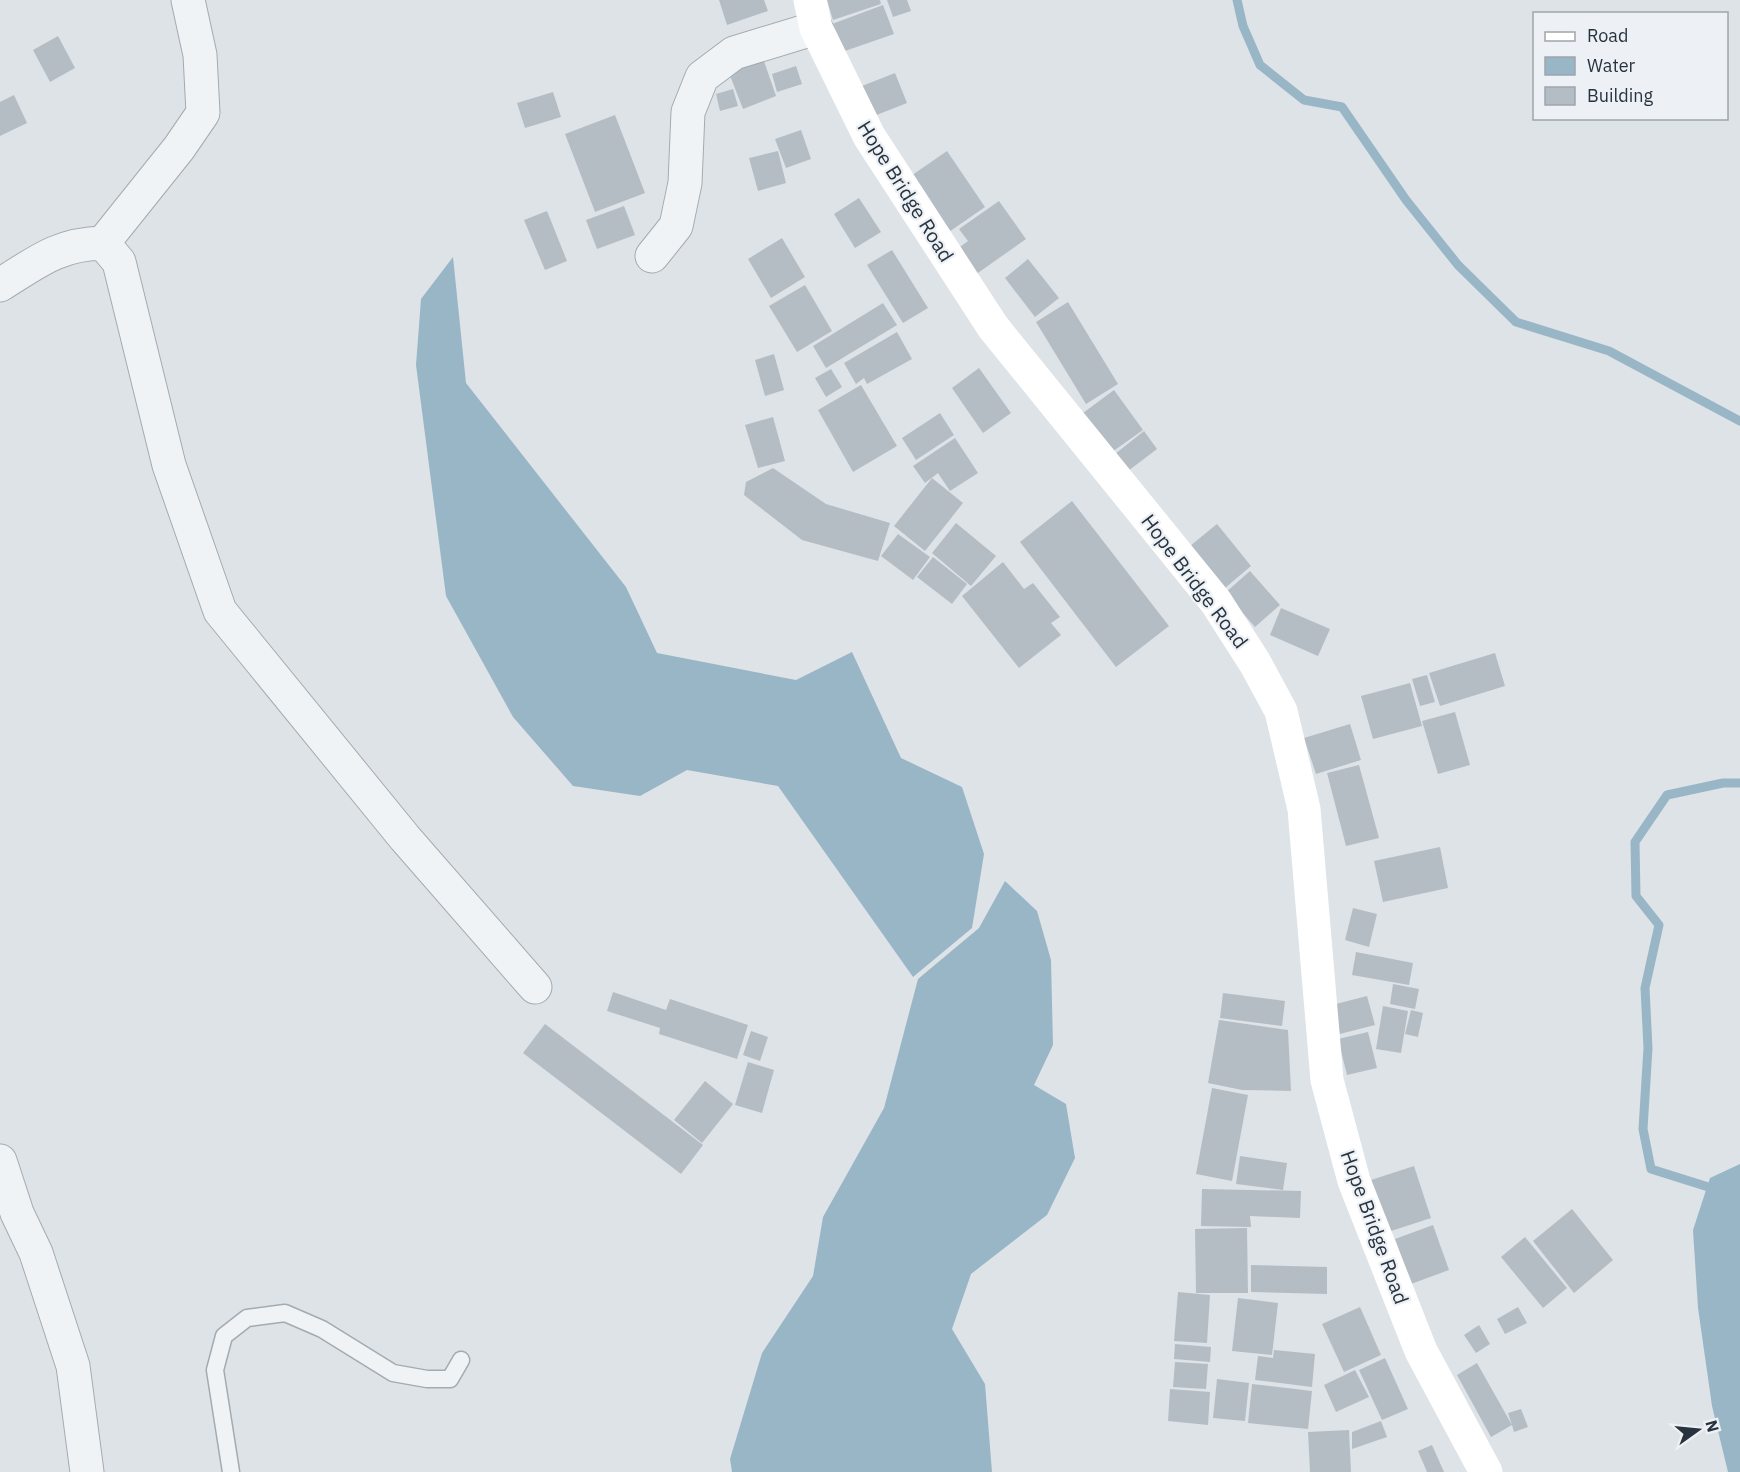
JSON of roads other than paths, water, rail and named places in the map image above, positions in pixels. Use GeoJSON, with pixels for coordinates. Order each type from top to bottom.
{"type":"FeatureCollection","features":[{"type":"Feature","properties":{"kind":"main road","name":"Hope Bridge Road"},"geometry":{"type":"LineString","coordinates":[[813,14],[868,136],[993,327],[1216,602],[1255,663],[1281,711],[1304,809],[1328,1080],[1354,1181],[1421,1351],[1486,1472]]}},
{"type":"Feature","properties":{"kind":"street"},"geometry":{"type":"LineString","coordinates":[[103,243],[178,148],[202,113],[201,56],[188,0]]}},
{"type":"Feature","properties":{"kind":"street"},"geometry":{"type":"LineString","coordinates":[[652,256],[676,226],[685,183],[688,112],[702,77],[734,53],[813,14]]}},
{"type":"Feature","properties":{"kind":"street"},"geometry":{"type":"LineString","coordinates":[[0,285],[56,250],[81,243],[103,243],[119,262],[170,465],[220,611],[405,838],[535,987]]}},
{"type":"Feature","properties":{"kind":"street"},"geometry":{"type":"LineString","coordinates":[[0,1161],[17,1213],[36,1253],[73,1366],[87,1472]]}},
{"type":"Feature","properties":{"kind":"lane"},"geometry":{"type":"LineString","coordinates":[[231,1472],[226,1457],[215,1370],[224,1336],[247,1318],[285,1313],[322,1329],[393,1373],[427,1380],[450,1379],[461,1360]]}},
{"type":"Feature","properties":{"kind":"water"},"geometry":{"type":"Polygon","coordinates":[[[453,257],[466,383],[626,587],[657,653],[796,680],[852,652],[901,758],[962,787],[984,854],[972,928],[913,977],[778,786],[687,770],[640,796],[573,786],[513,717],[446,596],[416,365],[421,299],[453,257]]]}},
{"type":"Feature","properties":{"kind":"water"},"geometry":{"type":"Polygon","coordinates":[[[1005,881],[1037,911],[1051,960],[1053,1045],[1034,1085],[1066,1104],[1075,1158],[1047,1215],[971,1274],[952,1329],[985,1384],[992,1472],[732,1472],[730,1459],[762,1353],[813,1276],[823,1217],[884,1108],[918,979],[979,928],[1005,881]]]}},
{"type":"Feature","properties":{"kind":"water"},"geometry":{"type":"Polygon","coordinates":[[[1740,1164],[1740,1472],[1728,1472],[1712,1406],[1698,1308],[1693,1230],[1710,1178],[1740,1164]]]}},
{"type":"Feature","properties":{"kind":"waterway"},"geometry":{"type":"LineString","coordinates":[[1237,0],[1243,26],[1260,65],[1304,100],[1342,107],[1406,200],[1458,265],[1516,322],[1609,351],[1740,421]]}},
{"type":"Feature","properties":{"kind":"waterway"},"geometry":{"type":"LineString","coordinates":[[1740,783],[1723,783],[1667,795],[1635,842],[1636,896],[1659,925],[1645,988],[1648,1048],[1643,1129],[1651,1169],[1740,1197]]}}]}
